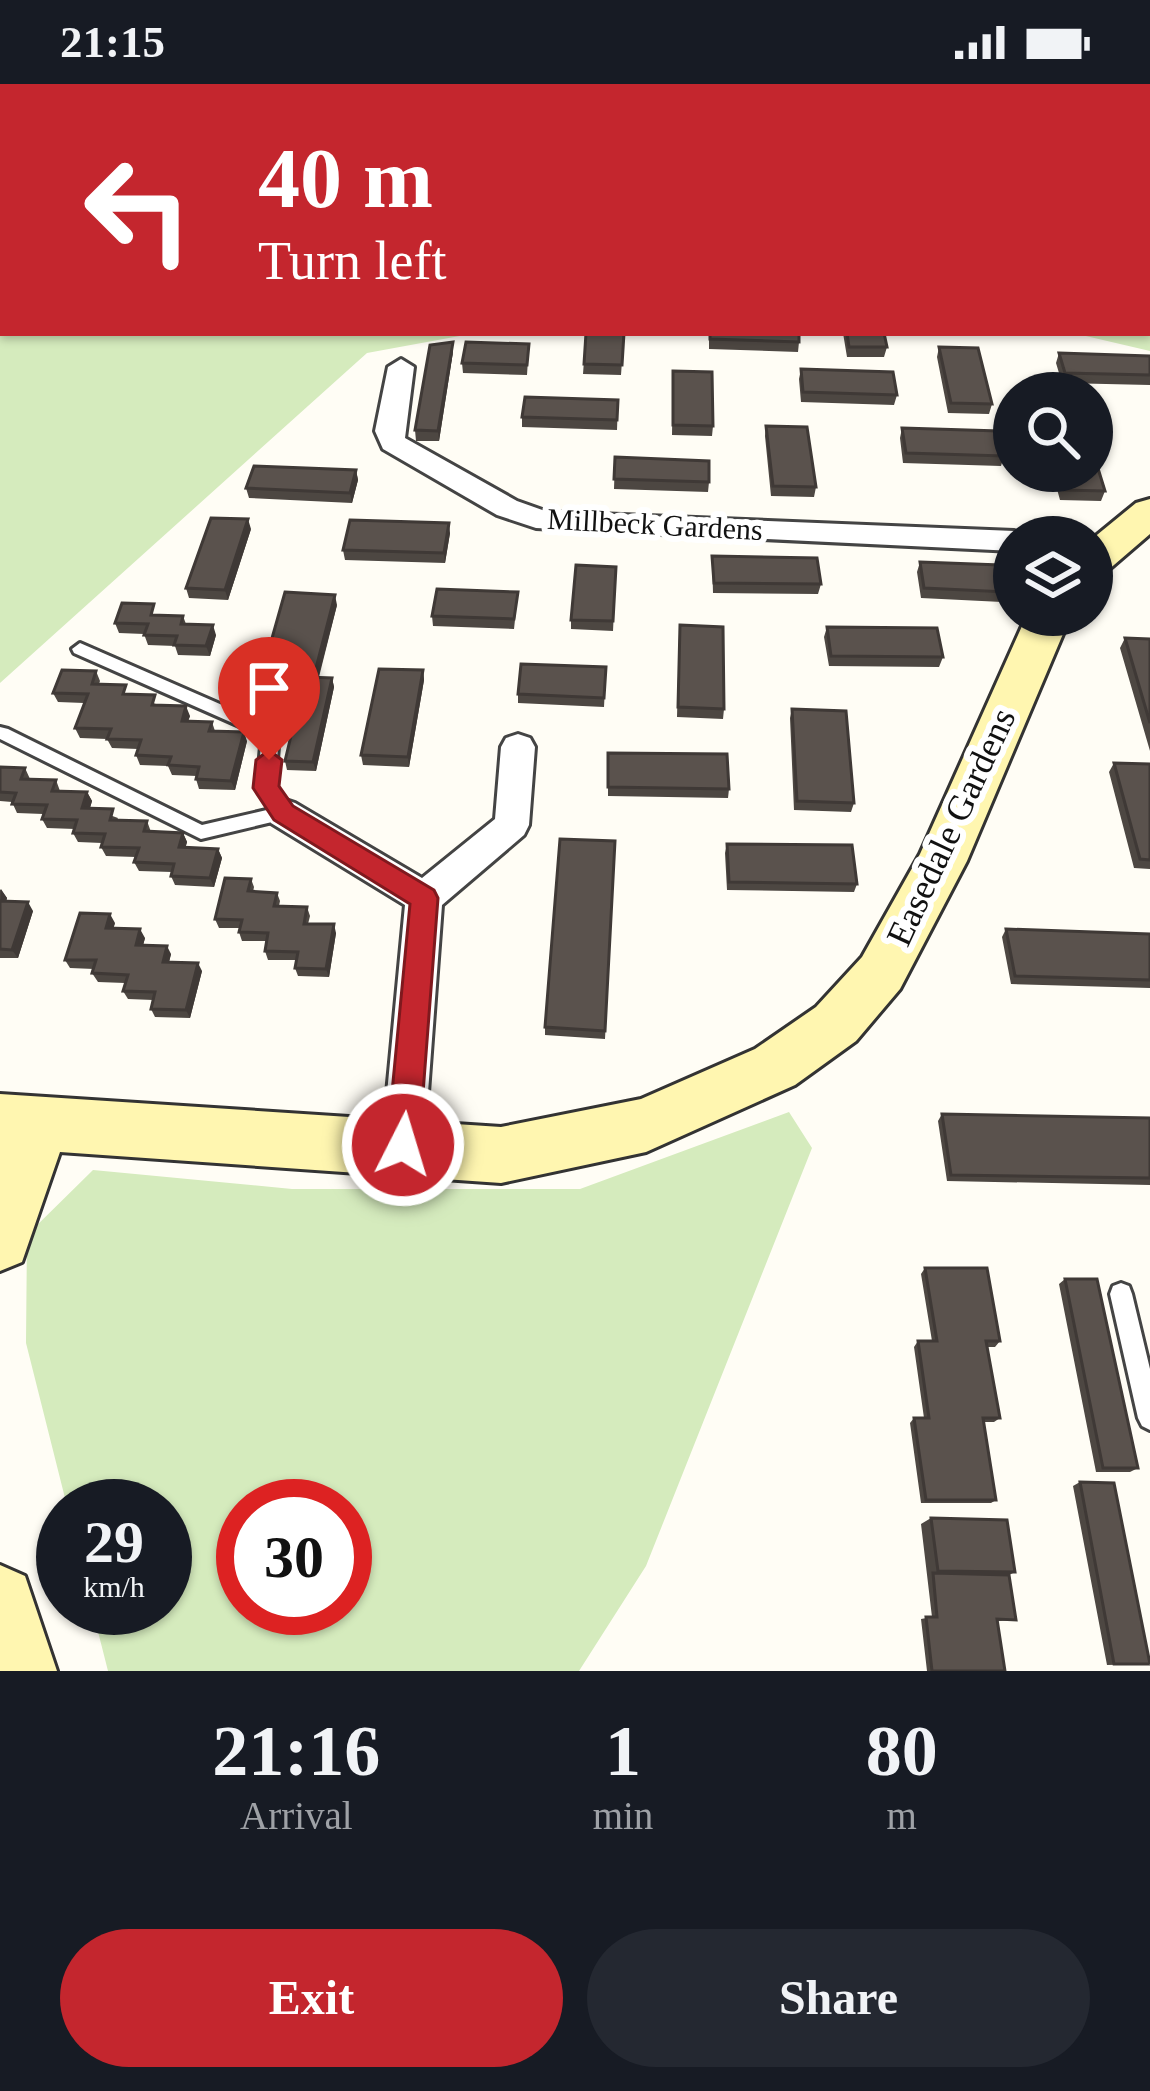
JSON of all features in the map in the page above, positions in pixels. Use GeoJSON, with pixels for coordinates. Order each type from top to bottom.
{"type":"FeatureCollection","features":[{"type":"Feature","properties":{"kind":"street","name":"Millbeck Gardens"},"geometry":{"type":"LineString","coordinates":[[401,367],[389,430],[393,443],[507,508],[546,521],[993,540]]}},
{"type":"Feature","properties":{"kind":"street"},"geometry":{"type":"LineString","coordinates":[[1113,543],[1150,512]]}},
{"type":"Feature","properties":{"kind":"street","name":"Easedale Gardens"},"geometry":{"type":"LineString","coordinates":[[20,1124],[501,1154],[646,1125],[776,1067],[836,1024],[881,973],[942,861],[1039,636]]}},
{"type":"Feature","properties":{"kind":"street"},"geometry":{"type":"LineString","coordinates":[[403,1145],[424,898],[512,825],[518,747]]}},
{"type":"Feature","properties":{"kind":"street"},"geometry":{"type":"LineString","coordinates":[[283,813],[424,898]]}},
{"type":"Feature","properties":{"kind":"street"},"geometry":{"type":"LineString","coordinates":[[0,1241],[20,1124]]}},
{"type":"Feature","properties":{"kind":"street"},"geometry":{"type":"LineString","coordinates":[[0,1601],[20,1671]]}},
{"type":"Feature","properties":{"kind":"lane"},"geometry":{"type":"LineString","coordinates":[[2,733],[201,832],[283,813],[266,788],[271,733],[80,649]]}},
{"type":"Feature","properties":{"kind":"lane"},"geometry":{"type":"LineString","coordinates":[[1121,1294],[1150,1418]]}},
{"type":"Feature","properties":{"kind":"green space"},"geometry":{"type":"Polygon","coordinates":[[[0,336],[460,336],[367,353],[0,683],[0,336]]]}},
{"type":"Feature","properties":{"kind":"green space"},"geometry":{"type":"Polygon","coordinates":[[[1086,336],[1150,336],[1150,351],[1086,336]]]}},
{"type":"Feature","properties":{"kind":"green space"},"geometry":{"type":"Polygon","coordinates":[[[789,1112],[812,1148],[646,1566],[579,1671],[108,1671],[99,1635],[192,1635],[192,1479],[60,1479],[26,1343],[27,1235],[93,1170],[292,1189],[580,1189],[789,1112]]]}},
{"type":"Feature","properties":{"kind":"building"},"geometry":{"type":"Polygon","coordinates":[[[586,336],[624,336],[622,365],[584,364],[586,336]]]}},
{"type":"Feature","properties":{"kind":"building"},"geometry":{"type":"Polygon","coordinates":[[[799,336],[799,342],[710,339],[799,336]]]}},
{"type":"Feature","properties":{"kind":"building"},"geometry":{"type":"Polygon","coordinates":[[[847,336],[885,336],[887,347],[849,347],[847,336]]]}},
{"type":"Feature","properties":{"kind":"building"},"geometry":{"type":"Polygon","coordinates":[[[453,342],[438,431],[415,430],[430,345],[453,342]]]}},
{"type":"Feature","properties":{"kind":"building"},"geometry":{"type":"Polygon","coordinates":[[[466,342],[529,344],[527,365],[462,363],[466,342]]]}},
{"type":"Feature","properties":{"kind":"building"},"geometry":{"type":"Polygon","coordinates":[[[939,347],[978,348],[992,404],[951,403],[939,347]]]}},
{"type":"Feature","properties":{"kind":"building"},"geometry":{"type":"Polygon","coordinates":[[[1059,353],[1150,356],[1150,375],[1065,372],[1059,353]]]}},
{"type":"Feature","properties":{"kind":"building"},"geometry":{"type":"Polygon","coordinates":[[[801,369],[893,372],[897,395],[803,392],[801,369]]]}},
{"type":"Feature","properties":{"kind":"building"},"geometry":{"type":"Polygon","coordinates":[[[673,371],[712,372],[713,426],[673,425],[673,371]]]}},
{"type":"Feature","properties":{"kind":"building"},"geometry":{"type":"Polygon","coordinates":[[[525,397],[618,400],[617,420],[522,417],[525,397]]]}},
{"type":"Feature","properties":{"kind":"building"},"geometry":{"type":"Polygon","coordinates":[[[766,426],[807,427],[816,487],[773,486],[766,426]]]}},
{"type":"Feature","properties":{"kind":"building"},"geometry":{"type":"Polygon","coordinates":[[[902,428],[993,431],[993,456],[906,453],[902,428]]]}},
{"type":"Feature","properties":{"kind":"building"},"geometry":{"type":"Polygon","coordinates":[[[615,457],[709,461],[709,482],[614,479],[615,457]]]}},
{"type":"Feature","properties":{"kind":"building"},"geometry":{"type":"Polygon","coordinates":[[[254,466],[356,470],[350,493],[246,488],[254,466]]]}},
{"type":"Feature","properties":{"kind":"building"},"geometry":{"type":"Polygon","coordinates":[[[211,518],[248,519],[225,590],[186,588],[211,518]]]}},
{"type":"Feature","properties":{"kind":"building"},"geometry":{"type":"Polygon","coordinates":[[[350,520],[449,523],[444,553],[343,550],[350,520]]]}},
{"type":"Feature","properties":{"kind":"building"},"geometry":{"type":"Polygon","coordinates":[[[712,556],[817,558],[821,584],[714,583],[712,556]]]}},
{"type":"Feature","properties":{"kind":"building"},"geometry":{"type":"Polygon","coordinates":[[[920,562],[993,565],[993,591],[924,588],[920,562]]]}},
{"type":"Feature","properties":{"kind":"building"},"geometry":{"type":"Polygon","coordinates":[[[576,565],[616,567],[613,621],[571,620],[576,565]]]}},
{"type":"Feature","properties":{"kind":"building"},"geometry":{"type":"Polygon","coordinates":[[[437,589],[518,592],[514,619],[432,616],[437,589]]]}},
{"type":"Feature","properties":{"kind":"building"},"geometry":{"type":"Polygon","coordinates":[[[285,592],[335,595],[315,672],[263,670],[285,592]]]}},
{"type":"Feature","properties":{"kind":"building"},"geometry":{"type":"Polygon","coordinates":[[[122,603],[154,604],[151,615],[183,616],[181,624],[213,625],[206,646],[174,645],[177,636],[144,635],[148,624],[115,623],[122,603]]]}},
{"type":"Feature","properties":{"kind":"building"},"geometry":{"type":"Polygon","coordinates":[[[680,625],[723,627],[724,709],[678,707],[680,625]]]}},
{"type":"Feature","properties":{"kind":"building"},"geometry":{"type":"Polygon","coordinates":[[[827,627],[937,628],[943,657],[831,656],[827,627]]]}},
{"type":"Feature","properties":{"kind":"building"},"geometry":{"type":"Polygon","coordinates":[[[1125,638],[1150,639],[1150,723],[1125,638]]]}},
{"type":"Feature","properties":{"kind":"building"},"geometry":{"type":"Polygon","coordinates":[[[521,664],[606,667],[604,698],[518,694],[521,664]]]}},
{"type":"Feature","properties":{"kind":"building"},"geometry":{"type":"Polygon","coordinates":[[[379,669],[423,670],[408,757],[361,755],[379,669]]]}},
{"type":"Feature","properties":{"kind":"building"},"geometry":{"type":"Polygon","coordinates":[[[62,670],[96,671],[92,684],[126,685],[123,694],[155,695],[152,705],[186,706],[182,721],[212,722],[209,731],[244,732],[231,781],[196,779],[199,767],[168,765],[171,757],[136,755],[141,740],[107,739],[111,729],[75,728],[88,694],[53,693],[62,670]]]}},
{"type":"Feature","properties":{"kind":"building"},"geometry":{"type":"Polygon","coordinates":[[[305,677],[332,678],[313,762],[285,761],[305,677]]]}},
{"type":"Feature","properties":{"kind":"building"},"geometry":{"type":"Polygon","coordinates":[[[792,709],[846,711],[854,803],[797,801],[792,709]]]}},
{"type":"Feature","properties":{"kind":"building"},"geometry":{"type":"Polygon","coordinates":[[[608,753],[727,754],[729,789],[608,787],[608,753]]]}},
{"type":"Feature","properties":{"kind":"building"},"geometry":{"type":"Polygon","coordinates":[[[1114,763],[1150,764],[1150,860],[1140,859],[1114,763]]]}},
{"type":"Feature","properties":{"kind":"building"},"geometry":{"type":"Polygon","coordinates":[[[0,767],[25,768],[21,779],[56,780],[52,791],[87,792],[82,808],[113,809],[110,820],[147,821],[144,831],[183,833],[179,847],[218,849],[210,878],[171,876],[174,864],[134,862],[139,848],[101,847],[105,834],[73,833],[77,820],[42,819],[47,805],[12,804],[16,793],[0,792],[0,767]]]}},
{"type":"Feature","properties":{"kind":"building"},"geometry":{"type":"Polygon","coordinates":[[[560,839],[615,841],[605,1031],[545,1027],[560,839]]]}},
{"type":"Feature","properties":{"kind":"building"},"geometry":{"type":"Polygon","coordinates":[[[727,844],[852,845],[857,884],[729,882],[727,844]]]}},
{"type":"Feature","properties":{"kind":"building"},"geometry":{"type":"Polygon","coordinates":[[[225,878],[251,879],[248,891],[277,893],[274,906],[307,907],[304,924],[334,924],[326,969],[295,968],[298,952],[265,951],[268,933],[239,932],[242,920],[215,919],[225,878]]]}},
{"type":"Feature","properties":{"kind":"building"},"geometry":{"type":"Polygon","coordinates":[[[0,901],[28,902],[12,950],[0,949],[0,901]]]}},
{"type":"Feature","properties":{"kind":"building"},"geometry":{"type":"Polygon","coordinates":[[[80,913],[110,914],[106,928],[140,929],[136,945],[167,946],[163,962],[198,963],[186,1010],[151,1009],[155,992],[123,991],[128,975],[92,973],[96,960],[65,960],[80,913]]]}},
{"type":"Feature","properties":{"kind":"building"},"geometry":{"type":"Polygon","coordinates":[[[1006,929],[1150,934],[1150,980],[1015,976],[1006,929]]]}},
{"type":"Feature","properties":{"kind":"building"},"geometry":{"type":"Polygon","coordinates":[[[942,1114],[1150,1118],[1150,1178],[951,1175],[942,1114]]]}},
{"type":"Feature","properties":{"kind":"building"},"geometry":{"type":"Polygon","coordinates":[[[925,1268],[987,1268],[1000,1341],[986,1341],[1000,1418],[983,1418],[996,1500],[926,1500],[914,1418],[929,1418],[918,1341],[937,1341],[925,1268]]]}},
{"type":"Feature","properties":{"kind":"building"},"geometry":{"type":"Polygon","coordinates":[[[1065,1279],[1097,1279],[1138,1468],[1103,1468],[1065,1279]]]}},
{"type":"Feature","properties":{"kind":"building"},"geometry":{"type":"Polygon","coordinates":[[[1080,1482],[1114,1483],[1150,1664],[1114,1664],[1080,1482]]]}},
{"type":"Feature","properties":{"kind":"building"},"geometry":{"type":"Polygon","coordinates":[[[931,1518],[1007,1520],[1015,1572],[938,1571],[931,1518]]]}},
{"type":"Feature","properties":{"kind":"building"},"geometry":{"type":"Polygon","coordinates":[[[933,1573],[1009,1575],[1016,1620],[997,1619],[1005,1671],[932,1671],[926,1617],[937,1617],[933,1573]]]}},
{"type":"Feature","properties":{"kind":"route"},"geometry":{"type":"LineString","coordinates":[[269,760],[266,788],[283,813],[424,898],[403,1145]]}}]}
